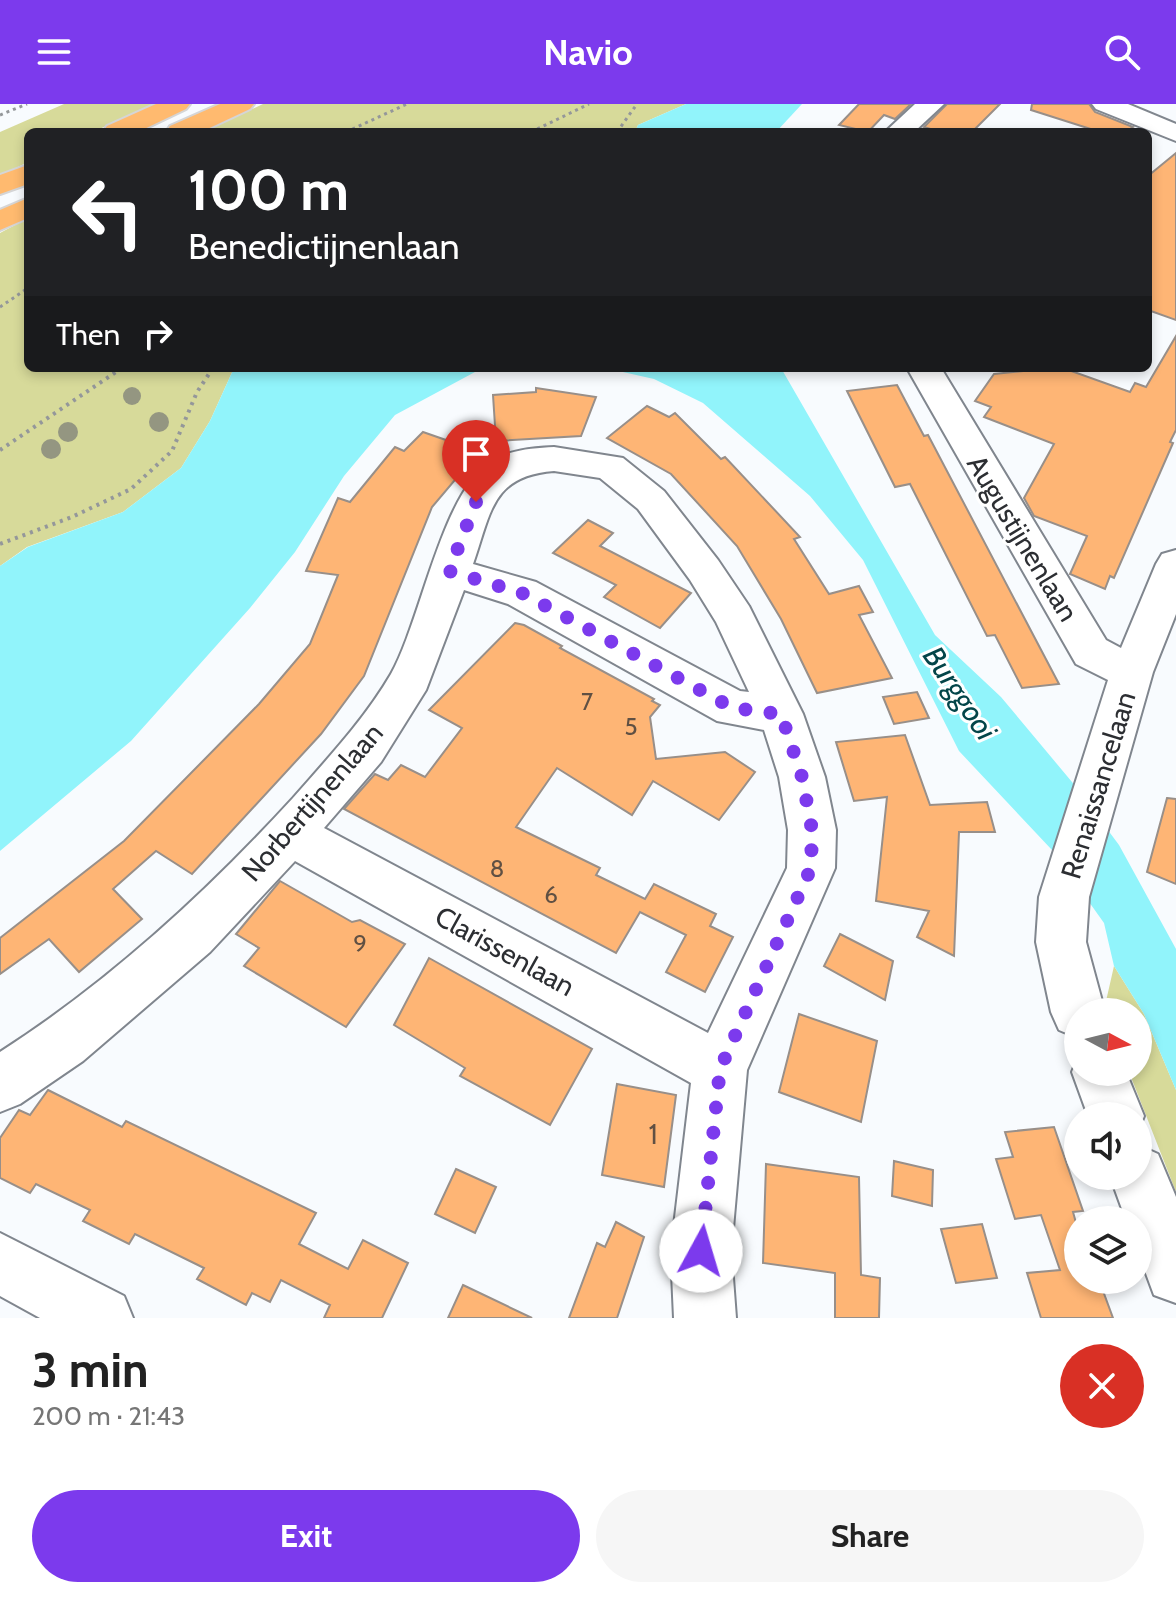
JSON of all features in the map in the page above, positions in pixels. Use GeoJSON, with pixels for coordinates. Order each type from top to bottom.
{"type":"FeatureCollection","features":[{"type":"Feature","properties":{"kind":"highway"},"geometry":{"type":"LineString","coordinates":[[125,128],[177,104]]}},
{"type":"Feature","properties":{"kind":"highway"},"geometry":{"type":"LineString","coordinates":[[188,128],[241,104]]}},
{"type":"Feature","properties":{"kind":"highway"},"geometry":{"type":"LineString","coordinates":[[0,186],[24,175]]}},
{"type":"Feature","properties":{"kind":"highway"},"geometry":{"type":"LineString","coordinates":[[0,221],[24,209]]}},
{"type":"Feature","properties":{"kind":"street"},"geometry":{"type":"LineString","coordinates":[[903,128],[931,104]]}},
{"type":"Feature","properties":{"kind":"street"},"geometry":{"type":"LineString","coordinates":[[1105,104],[1160,130]]}},
{"type":"Feature","properties":{"kind":"street","name":"Augustijnenlaan"},"geometry":{"type":"LineString","coordinates":[[934,373],[1091,652],[1132,672]]}},
{"type":"Feature","properties":{"kind":"street","name":"Norbertijnenlaan"},"geometry":{"type":"LineString","coordinates":[[0,1084],[64,1042],[192,935],[290,834],[365,749],[411,678],[476,502],[489,482],[505,469],[528,461],[554,459],[610,467],[651,500],[704,570],[734,617],[781,714],[802,777],[812,830],[811,868],[720,1069],[701,1251],[705,1318]]}},
{"type":"Feature","properties":{"kind":"street","name":"Renaissancelaan"},"geometry":{"type":"LineString","coordinates":[[1075,998],[1061,942],[1064,897],[1132,672],[1176,564]]}},
{"type":"Feature","properties":{"kind":"street"},"geometry":{"type":"LineString","coordinates":[[449,571],[522,593],[733,708],[781,714]]}},
{"type":"Feature","properties":{"kind":"street","name":"Clarissenlaan"},"geometry":{"type":"LineString","coordinates":[[290,834],[720,1069]]}},
{"type":"Feature","properties":{"kind":"street"},"geometry":{"type":"LineString","coordinates":[[1144,1190],[1176,1273]]}},
{"type":"Feature","properties":{"kind":"street"},"geometry":{"type":"LineString","coordinates":[[0,1263],[102,1318]]}},
{"type":"Feature","properties":{"kind":"path"},"geometry":{"type":"LineString","coordinates":[[0,115],[27,104]]}},
{"type":"Feature","properties":{"kind":"path"},"geometry":{"type":"LineString","coordinates":[[355,128],[407,104]]}},
{"type":"Feature","properties":{"kind":"path"},"geometry":{"type":"LineString","coordinates":[[539,128],[589,104]]}},
{"type":"Feature","properties":{"kind":"path"},"geometry":{"type":"LineString","coordinates":[[621,128],[630,108],[637,104]]}},
{"type":"Feature","properties":{"kind":"path"},"geometry":{"type":"LineString","coordinates":[[0,307],[24,291]]}},
{"type":"Feature","properties":{"kind":"path"},"geometry":{"type":"LineString","coordinates":[[0,450],[116,372]]}},
{"type":"Feature","properties":{"kind":"path"},"geometry":{"type":"LineString","coordinates":[[0,544],[72,517],[131,489],[172,451],[197,392],[210,372]]}},
{"type":"Feature","properties":{"kind":"green space"},"geometry":{"type":"Polygon","coordinates":[[[64,104],[154,104],[102,128],[24,128],[24,164],[0,176],[0,132],[64,104]]]}},
{"type":"Feature","properties":{"kind":"green space"},"geometry":{"type":"Polygon","coordinates":[[[263,104],[686,104],[637,128],[212,128],[263,104]]]}},
{"type":"Feature","properties":{"kind":"green space"},"geometry":{"type":"Polygon","coordinates":[[[24,220],[24,372],[232,372],[210,421],[181,468],[123,512],[27,547],[0,566],[0,233],[24,220]]]}},
{"type":"Feature","properties":{"kind":"green space"},"geometry":{"type":"Polygon","coordinates":[[[1114,966],[1134,998],[1107,998],[1114,966]]]}},
{"type":"Feature","properties":{"kind":"green space"},"geometry":{"type":"Polygon","coordinates":[[[1152,1033],[1176,1090],[1176,1192],[1152,1131],[1152,1102],[1141,1102],[1134,1086],[1152,1086],[1152,1033]]]}},
{"type":"Feature","properties":{"kind":"water"},"geometry":{"type":"Polygon","coordinates":[[[686,104],[802,104],[780,128],[637,128],[686,104]]]}},
{"type":"Feature","properties":{"kind":"water"},"geometry":{"type":"Polygon","coordinates":[[[232,372],[475,372],[395,415],[344,476],[295,552],[250,608],[131,741],[0,851],[0,566],[28,547],[123,512],[181,468],[210,421],[232,372]]]}},
{"type":"Feature","properties":{"kind":"water","name":"Burggooi"},"geometry":{"type":"Polygon","coordinates":[[[623,372],[783,372],[935,635],[1001,697],[1072,782],[1119,845],[1176,949],[1176,1090],[1152,1033],[1152,998],[1134,998],[1114,966],[1104,923],[1052,850],[959,751],[863,560],[810,496],[703,403],[654,379],[623,372]]]}},
{"type":"Feature","properties":{"kind":"building"},"geometry":{"type":"Polygon","coordinates":[[[859,104],[911,104],[895,119],[884,115],[872,128],[839,125],[859,104]]]}},
{"type":"Feature","properties":{"kind":"building"},"geometry":{"type":"Polygon","coordinates":[[[947,104],[1000,104],[976,128],[924,127],[947,104]]]}},
{"type":"Feature","properties":{"kind":"building"},"geometry":{"type":"Polygon","coordinates":[[[1032,104],[1089,104],[1095,112],[1133,127],[1087,128],[1031,110],[1032,104]]]}},
{"type":"Feature","properties":{"kind":"building"},"geometry":{"type":"Polygon","coordinates":[[[1176,153],[1176,320],[1152,311],[1152,173],[1176,153]]]}},
{"type":"Feature","properties":{"kind":"building"},"geometry":{"type":"Polygon","coordinates":[[[1176,336],[1176,430],[1170,442],[1173,443],[1114,578],[1110,576],[1105,589],[1070,574],[1087,536],[1034,516],[1024,498],[1054,444],[984,417],[991,407],[975,401],[994,374],[1014,372],[1074,372],[1130,392],[1135,383],[1146,387],[1176,336]]]}},
{"type":"Feature","properties":{"kind":"building"},"geometry":{"type":"Polygon","coordinates":[[[897,385],[924,436],[928,435],[1059,684],[1022,688],[995,635],[987,636],[910,484],[895,487],[847,391],[897,385]]]}},
{"type":"Feature","properties":{"kind":"building"},"geometry":{"type":"Polygon","coordinates":[[[536,388],[596,397],[581,436],[496,441],[493,395],[536,392],[536,388]]]}},
{"type":"Feature","properties":{"kind":"building"},"geometry":{"type":"Polygon","coordinates":[[[647,406],[669,417],[675,413],[721,459],[725,457],[800,537],[794,539],[829,594],[859,586],[873,612],[859,615],[892,678],[817,693],[781,619],[737,546],[671,474],[607,438],[647,406]]]}},
{"type":"Feature","properties":{"kind":"building"},"geometry":{"type":"Polygon","coordinates":[[[423,432],[446,440],[450,436],[482,448],[432,507],[364,676],[321,734],[192,874],[156,851],[113,889],[142,919],[79,972],[49,939],[0,974],[0,938],[124,841],[259,704],[310,644],[338,575],[306,571],[338,498],[350,502],[395,447],[404,451],[423,432]]]}},
{"type":"Feature","properties":{"kind":"building"},"geometry":{"type":"Polygon","coordinates":[[[588,520],[613,533],[600,546],[691,593],[660,628],[604,597],[616,585],[553,553],[588,520]]]}},
{"type":"Feature","properties":{"kind":"building"},"geometry":{"type":"Polygon","coordinates":[[[515,623],[524,625],[654,699],[652,701],[660,705],[650,717],[656,759],[725,752],[755,772],[719,820],[653,781],[632,815],[557,768],[516,827],[600,868],[596,875],[645,899],[654,884],[716,914],[710,926],[733,937],[705,992],[666,972],[686,935],[640,912],[616,953],[344,809],[375,774],[388,780],[401,765],[425,777],[462,728],[429,710],[515,623]]]}},
{"type":"Feature","properties":{"kind":"building"},"geometry":{"type":"Polygon","coordinates":[[[917,692],[929,718],[894,724],[883,697],[917,692]]]}},
{"type":"Feature","properties":{"kind":"building"},"geometry":{"type":"Polygon","coordinates":[[[905,735],[930,805],[987,802],[995,832],[959,832],[954,956],[917,937],[929,911],[876,901],[887,797],[854,801],[836,742],[905,735]]]}},
{"type":"Feature","properties":{"kind":"building"},"geometry":{"type":"Polygon","coordinates":[[[1167,798],[1176,799],[1176,884],[1147,872],[1167,798]]]}},
{"type":"Feature","properties":{"kind":"building"},"geometry":{"type":"Polygon","coordinates":[[[280,881],[352,922],[360,920],[405,944],[346,1027],[244,966],[259,948],[236,934],[280,881]]]}},
{"type":"Feature","properties":{"kind":"building"},"geometry":{"type":"Polygon","coordinates":[[[840,934],[893,961],[885,1000],[824,966],[840,934]]]}},
{"type":"Feature","properties":{"kind":"building"},"geometry":{"type":"Polygon","coordinates":[[[429,958],[592,1049],[550,1125],[460,1076],[465,1068],[394,1025],[429,958]]]}},
{"type":"Feature","properties":{"kind":"building"},"geometry":{"type":"Polygon","coordinates":[[[799,1014],[877,1041],[861,1122],[779,1092],[799,1014]]]}},
{"type":"Feature","properties":{"kind":"building"},"geometry":{"type":"Polygon","coordinates":[[[617,1084],[676,1095],[664,1187],[602,1175],[617,1084]]]}},
{"type":"Feature","properties":{"kind":"building"},"geometry":{"type":"Polygon","coordinates":[[[48,1090],[122,1127],[126,1121],[316,1213],[299,1244],[348,1269],[363,1240],[408,1263],[382,1318],[324,1318],[330,1305],[281,1280],[270,1302],[252,1293],[246,1305],[197,1279],[204,1268],[135,1234],[129,1244],[83,1221],[90,1210],[36,1184],[30,1193],[0,1178],[0,1138],[19,1110],[30,1115],[48,1090]]]}},
{"type":"Feature","properties":{"kind":"building"},"geometry":{"type":"Polygon","coordinates":[[[1054,1127],[1064,1156],[1064,1190],[1076,1190],[1081,1206],[1064,1206],[1064,1294],[1104,1294],[1113,1318],[1041,1318],[1027,1273],[1060,1270],[1041,1215],[1015,1219],[996,1159],[1013,1157],[1005,1132],[1054,1127]]]}},
{"type":"Feature","properties":{"kind":"building"},"geometry":{"type":"Polygon","coordinates":[[[894,1161],[933,1170],[932,1206],[892,1196],[894,1161]]]}},
{"type":"Feature","properties":{"kind":"building"},"geometry":{"type":"Polygon","coordinates":[[[766,1164],[859,1177],[861,1275],[880,1278],[879,1318],[835,1318],[835,1273],[763,1263],[766,1164]]]}},
{"type":"Feature","properties":{"kind":"building"},"geometry":{"type":"Polygon","coordinates":[[[456,1169],[496,1187],[475,1233],[435,1214],[456,1169]]]}},
{"type":"Feature","properties":{"kind":"building"},"geometry":{"type":"Polygon","coordinates":[[[616,1222],[644,1237],[617,1318],[569,1318],[597,1243],[605,1247],[616,1222]]]}},
{"type":"Feature","properties":{"kind":"building"},"geometry":{"type":"Polygon","coordinates":[[[982,1224],[997,1278],[956,1283],[941,1229],[982,1224]]]}},
{"type":"Feature","properties":{"kind":"building"},"geometry":{"type":"Polygon","coordinates":[[[463,1285],[532,1318],[448,1318],[463,1285]]]}},
{"type":"Feature","properties":{"kind":"route"},"geometry":{"type":"LineString","coordinates":[[476,502],[449,571],[522,593],[733,708],[781,714],[802,777],[812,830],[811,868],[720,1069],[701,1251]]}}]}
